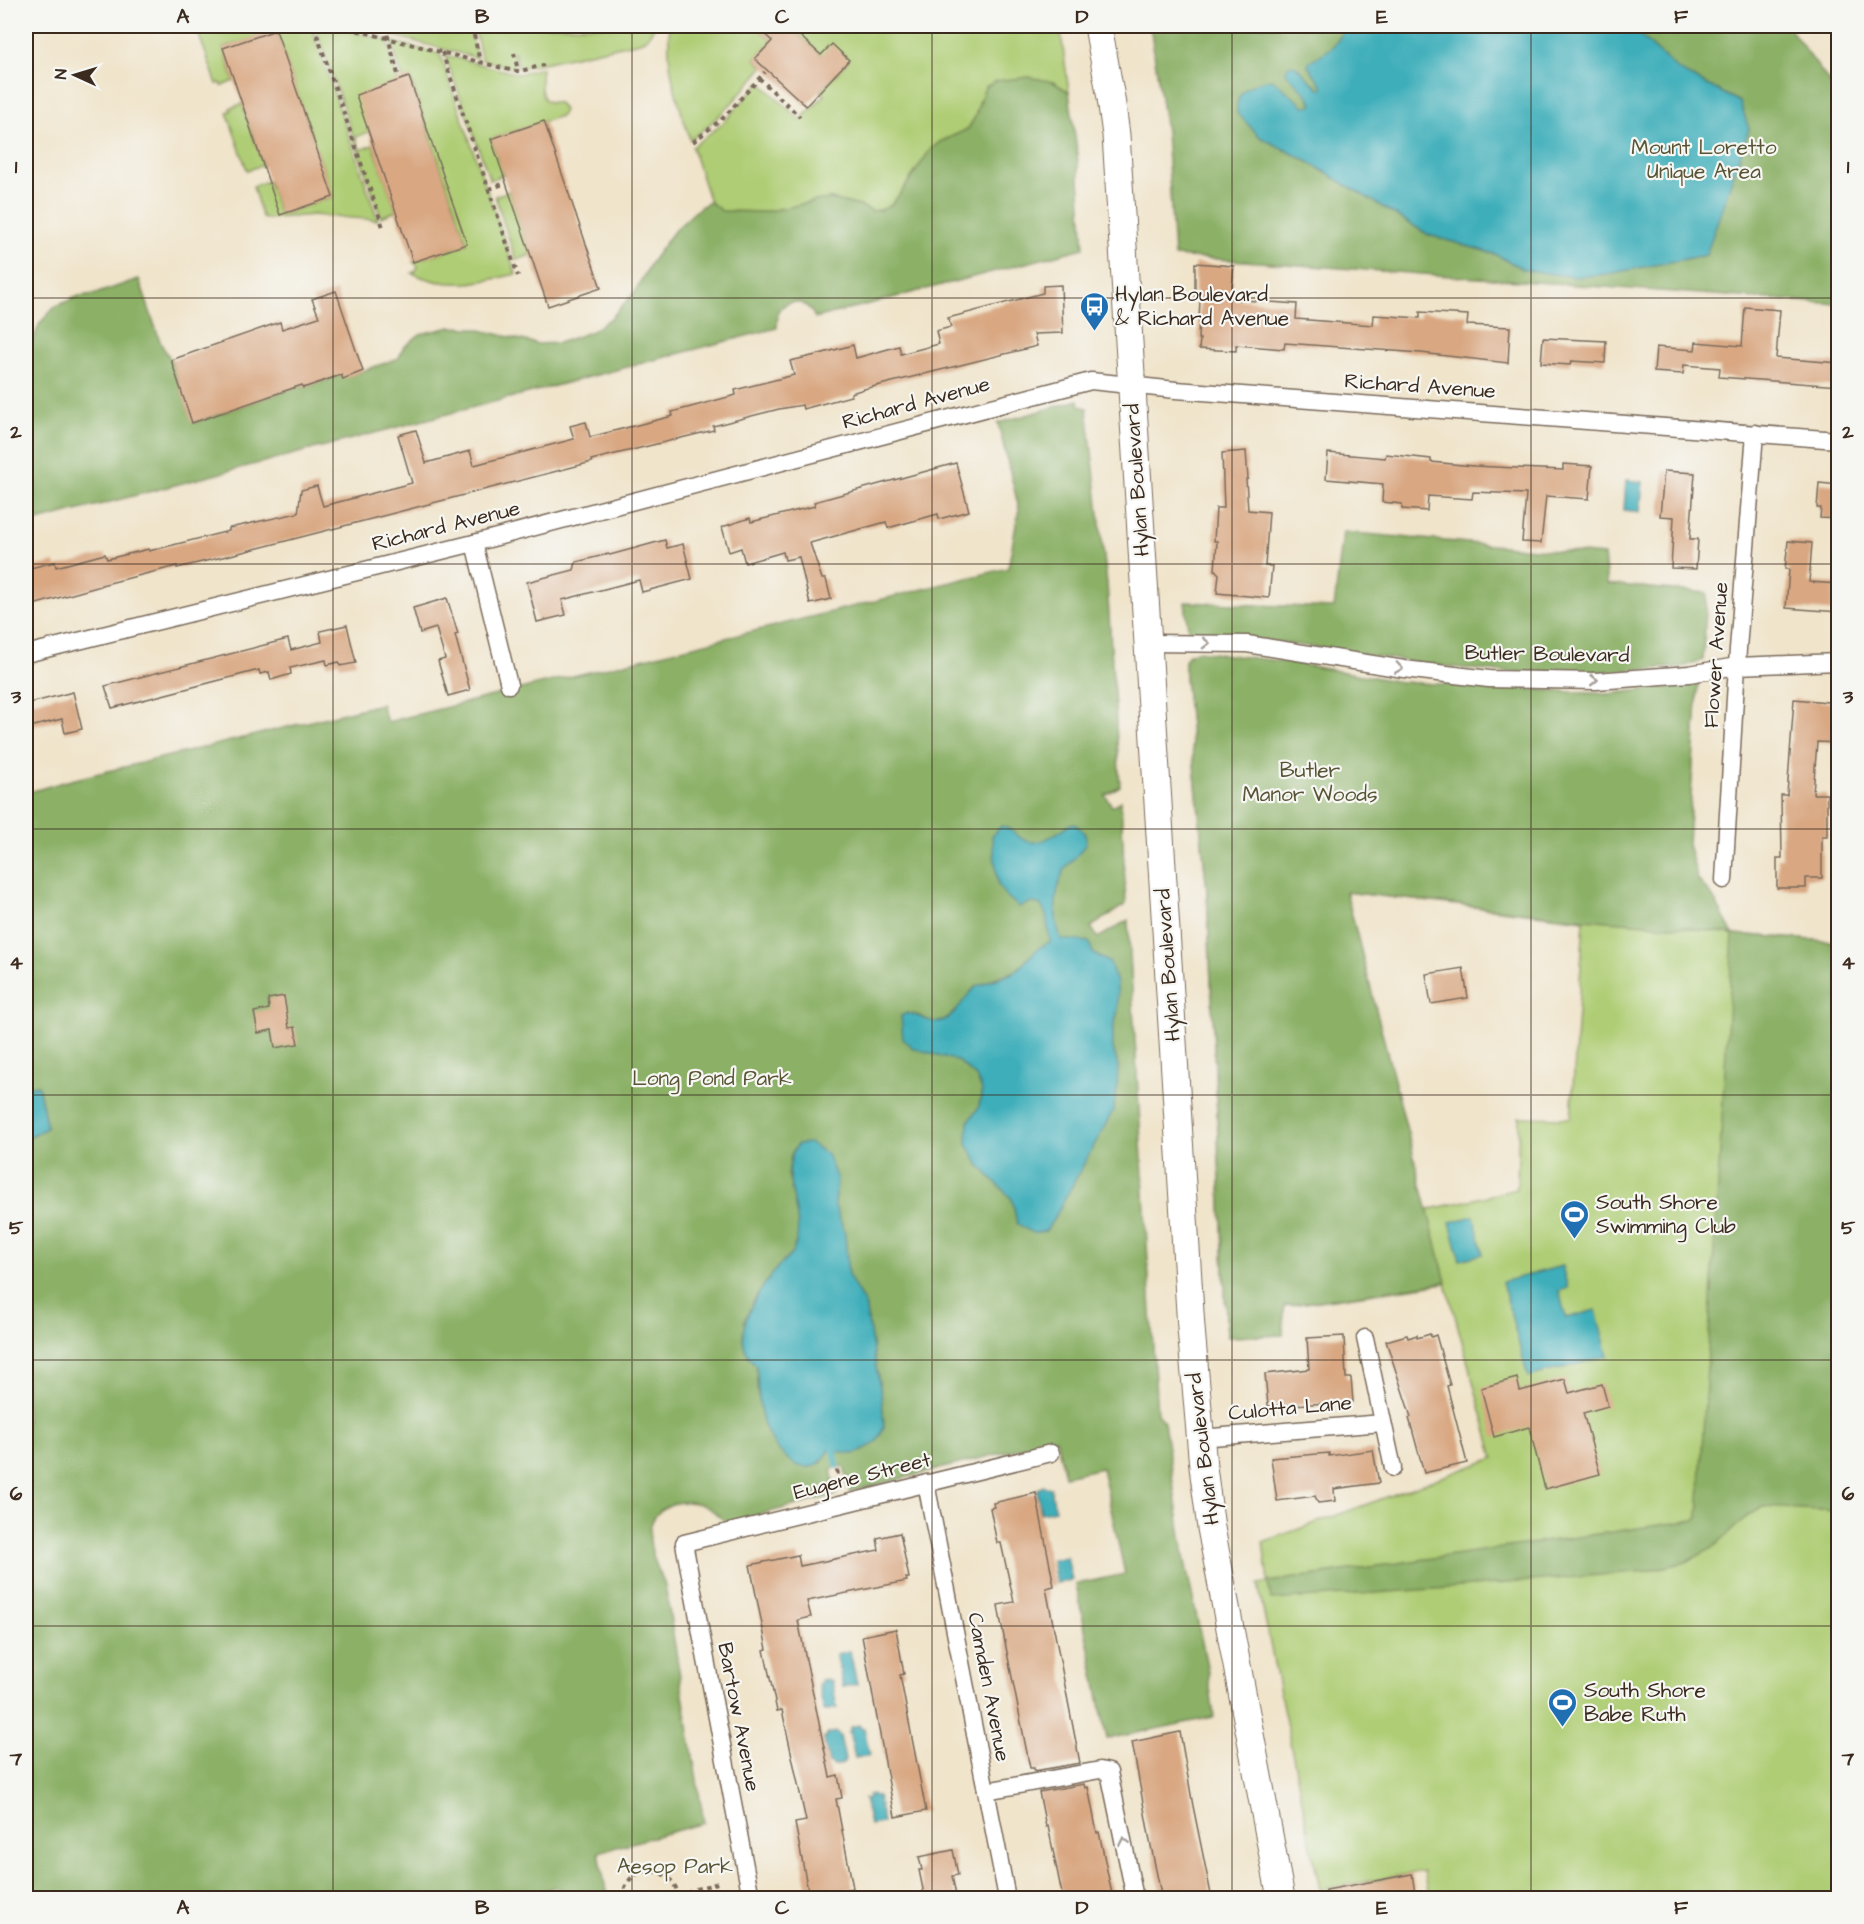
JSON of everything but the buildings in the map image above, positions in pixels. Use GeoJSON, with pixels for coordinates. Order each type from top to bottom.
{"type":"FeatureCollection","features":[{"type":"Feature","properties":{"kind":"main road","name":"Hylan Boulevard"},"geometry":{"type":"LineString","coordinates":[[1098,26],[1114,116],[1192,1351],[1200,1438],[1213,1539],[1281,1899]]}},
{"type":"Feature","properties":{"kind":"street","name":"Richard Avenue"},"geometry":{"type":"LineString","coordinates":[[26,654],[474,543],[1082,382],[1097,381],[1176,390],[1839,440]]}},
{"type":"Feature","properties":{"kind":"street","name":"Flower Avenue"},"geometry":{"type":"LineString","coordinates":[[1724,880],[1737,666],[1755,434]]}},
{"type":"Feature","properties":{"kind":"street"},"geometry":{"type":"LineString","coordinates":[[474,543],[509,685]]}},
{"type":"Feature","properties":{"kind":"street","name":"Butler Boulevard"},"geometry":{"type":"LineString","coordinates":[[1148,643],[1247,644],[1404,669],[1489,679],[1596,681],[1689,674],[1737,666],[1839,662]]}},
{"type":"Feature","properties":{"kind":"street","name":"Culotta Lane"},"geometry":{"type":"LineString","coordinates":[[1365,1338],[1394,1468]]}},
{"type":"Feature","properties":{"kind":"street","name":"Culotta Lane"},"geometry":{"type":"LineString","coordinates":[[1200,1438],[1383,1423]]}},
{"type":"Feature","properties":{"kind":"street","name":"Eugene Street"},"geometry":{"type":"LineString","coordinates":[[684,1543],[1051,1453]]}},
{"type":"Feature","properties":{"kind":"street","name":"Camden Avenue"},"geometry":{"type":"LineString","coordinates":[[926,1483],[1007,1899]]}},
{"type":"Feature","properties":{"kind":"street","name":"Bartow Avenue"},"geometry":{"type":"LineString","coordinates":[[684,1543],[751,1899]]}},
{"type":"Feature","properties":{"kind":"street"},"geometry":{"type":"LineString","coordinates":[[986,1791],[1100,1770],[1109,1772],[1135,1899]]}},
{"type":"Feature","properties":{"kind":"path"},"geometry":{"type":"LineString","coordinates":[[263,26],[265,32]]}},
{"type":"Feature","properties":{"kind":"path"},"geometry":{"type":"LineString","coordinates":[[314,26],[384,230]]}},
{"type":"Feature","properties":{"kind":"path"},"geometry":{"type":"LineString","coordinates":[[340,26],[518,71],[544,66]]}},
{"type":"Feature","properties":{"kind":"path"},"geometry":{"type":"LineString","coordinates":[[385,26],[399,78]]}},
{"type":"Feature","properties":{"kind":"path"},"geometry":{"type":"LineString","coordinates":[[472,26],[480,62]]}},
{"type":"Feature","properties":{"kind":"path"},"geometry":{"type":"LineString","coordinates":[[442,52],[518,276]]}},
{"type":"Feature","properties":{"kind":"path"},"geometry":{"type":"LineString","coordinates":[[514,53],[518,71]]}},
{"type":"Feature","properties":{"kind":"path"},"geometry":{"type":"LineString","coordinates":[[693,142],[715,126],[765,72]]}},
{"type":"Feature","properties":{"kind":"path"},"geometry":{"type":"LineString","coordinates":[[759,78],[800,117]]}},
{"type":"Feature","properties":{"kind":"path"},"geometry":{"type":"LineString","coordinates":[[489,189],[506,183]]}},
{"type":"Feature","properties":{"kind":"path"},"geometry":{"type":"LineString","coordinates":[[837,1470],[842,1496]]}},
{"type":"Feature","properties":{"kind":"path"},"geometry":{"type":"LineString","coordinates":[[622,1899],[626,1885],[632,1877],[649,1870],[666,1875],[673,1882],[679,1899],[689,1892],[721,1882]]}},
{"type":"Feature","properties":{"kind":"path"},"geometry":{"type":"LineString","coordinates":[[689,1892],[689,1899]]}},
{"type":"Feature","properties":{"kind":"green space"},"geometry":{"type":"Polygon","coordinates":[[[260,26],[263,35],[223,48],[234,81],[222,86],[221,83],[217,84],[196,27],[260,26]]]}},
{"type":"Feature","properties":{"kind":"green space"},"geometry":{"type":"Polygon","coordinates":[[[265,26],[311,26],[378,220],[313,215],[267,219],[262,217],[253,186],[268,181],[280,215],[333,197],[276,31],[268,33],[265,26]]]}},
{"type":"Feature","properties":{"kind":"green space"},"geometry":{"type":"Polygon","coordinates":[[[315,26],[329,26],[387,40],[398,81],[369,132],[356,137],[360,150],[373,145],[396,211],[381,217],[315,26]]]}},
{"type":"Feature","properties":{"kind":"green space"},"geometry":{"type":"Polygon","coordinates":[[[351,26],[383,26],[385,34],[351,26]]]}},
{"type":"Feature","properties":{"kind":"green space"},"geometry":{"type":"Polygon","coordinates":[[[387,26],[469,26],[477,58],[390,35],[387,26]]]}},
{"type":"Feature","properties":{"kind":"green space"},"geometry":{"type":"Polygon","coordinates":[[[474,26],[655,26],[647,38],[640,42],[519,68],[515,52],[513,52],[516,69],[482,60],[474,26]]]}},
{"type":"Feature","properties":{"kind":"green space"},"geometry":{"type":"Polygon","coordinates":[[[670,26],[756,26],[772,41],[755,59],[763,67],[729,106],[690,140],[671,69],[670,26]]]}},
{"type":"Feature","properties":{"kind":"green space"},"geometry":{"type":"Polygon","coordinates":[[[789,26],[1060,26],[1069,92],[1053,82],[980,100],[975,117],[968,129],[940,142],[930,150],[901,193],[890,206],[881,210],[872,211],[831,199],[761,212],[721,211],[710,202],[692,147],[722,124],[760,82],[800,120],[825,95],[821,91],[849,60],[821,55],[789,26]]]}},
{"type":"Feature","properties":{"kind":"green space","name":"Mount Loretto Unique Area"},"geometry":{"type":"Polygon","coordinates":[[[1150,26],[1345,26],[1332,47],[1310,61],[1309,66],[1322,85],[1322,89],[1319,89],[1296,66],[1312,105],[1304,107],[1259,82],[1249,87],[1238,98],[1260,137],[1305,160],[1429,235],[1495,254],[1525,270],[1740,102],[1678,70],[1630,26],[1788,26],[1838,94],[1838,304],[1174,256],[1166,132],[1150,26]]]}},
{"type":"Feature","properties":{"kind":"green space"},"geometry":{"type":"Polygon","coordinates":[[[391,41],[440,54],[516,274],[476,282],[451,283],[438,282],[412,273],[418,266],[413,262],[467,244],[410,78],[403,80],[391,41]]]}},
{"type":"Feature","properties":{"kind":"green space"},"geometry":{"type":"Polygon","coordinates":[[[445,55],[518,74],[542,68],[543,97],[549,102],[559,103],[564,110],[561,116],[491,139],[503,175],[490,180],[445,55]]]}},
{"type":"Feature","properties":{"kind":"green space"},"geometry":{"type":"Polygon","coordinates":[[[1029,77],[1053,82],[1069,92],[1077,151],[1084,248],[815,318],[804,304],[788,303],[778,311],[777,328],[26,524],[26,357],[40,323],[56,306],[79,296],[95,294],[139,279],[161,344],[171,360],[193,423],[302,385],[303,388],[341,375],[343,378],[399,358],[403,348],[420,334],[451,327],[472,328],[538,344],[558,343],[590,332],[611,318],[634,293],[652,261],[674,231],[700,207],[710,202],[722,211],[761,212],[831,199],[872,211],[881,210],[890,206],[901,193],[930,150],[940,142],[968,129],[975,117],[985,87],[996,81],[1029,77]]]}},
{"type":"Feature","properties":{"kind":"green space"},"geometry":{"type":"Polygon","coordinates":[[[242,104],[263,165],[247,170],[227,112],[231,111],[230,108],[242,104]]]}},
{"type":"Feature","properties":{"kind":"green space"},"geometry":{"type":"Polygon","coordinates":[[[509,191],[531,255],[516,260],[495,196],[509,191]]]}},
{"type":"Feature","properties":{"kind":"green space","name":"Long Pond Park"},"geometry":{"type":"Polygon","coordinates":[[[1079,400],[1080,406],[1087,408],[1107,583],[1120,786],[1105,795],[1112,806],[1121,801],[1126,904],[1091,927],[1098,938],[1128,920],[1157,1414],[1164,1422],[1184,1556],[1207,1666],[1214,1717],[1107,1739],[1076,1584],[1125,1574],[1102,1468],[1065,1476],[1056,1439],[849,1492],[844,1466],[831,1469],[836,1495],[726,1523],[708,1508],[687,1502],[665,1507],[655,1517],[650,1531],[651,1545],[665,1585],[704,1823],[599,1852],[607,1897],[569,1898],[566,1892],[555,1887],[545,1890],[541,1898],[26,1898],[26,1139],[47,1127],[38,1085],[26,1087],[26,793],[381,704],[387,722],[1008,568],[1019,509],[998,423],[1079,400]],[[1013,972],[974,988],[960,1007],[947,1018],[935,1023],[917,1015],[907,1013],[901,1016],[941,1055],[958,1061],[976,1077],[982,1090],[979,1107],[968,1122],[980,1166],[1012,1199],[1017,1223],[1046,1231],[1113,1111],[1118,1066],[1113,1048],[1113,1030],[1118,1010],[1013,972]],[[798,1144],[791,1154],[788,1175],[794,1195],[799,1233],[792,1253],[778,1267],[755,1299],[744,1321],[756,1365],[758,1397],[821,1463],[830,1450],[844,1452],[884,1427],[882,1399],[865,1305],[848,1275],[845,1234],[835,1206],[837,1179],[798,1144]]]}},
{"type":"Feature","properties":{"kind":"green space"},"geometry":{"type":"Polygon","coordinates":[[[1343,532],[1604,555],[1607,584],[1707,593],[1703,660],[1682,667],[1593,672],[1500,672],[1442,666],[1236,636],[1201,635],[1188,628],[1185,602],[1334,608],[1343,532]]]}},
{"type":"Feature","properties":{"kind":"green space","name":"Butler Manor Woods"},"geometry":{"type":"Polygon","coordinates":[[[1197,651],[1287,662],[1401,682],[1608,694],[1698,684],[1688,844],[1698,880],[1713,897],[1733,934],[1346,892],[1446,1282],[1284,1306],[1283,1335],[1227,1337],[1207,891],[1185,677],[1185,661],[1189,654],[1197,651]]]}},
{"type":"Feature","properties":{"kind":"green space"},"geometry":{"type":"Polygon","coordinates":[[[1189,654],[1287,662],[1401,682],[1608,694],[1698,684],[1682,927],[1733,934],[1838,942],[1838,1898],[1430,1898],[1424,1871],[1320,1890],[1258,1584],[1268,1582],[1263,1542],[1494,1458],[1446,1283],[1284,1306],[1283,1335],[1227,1337],[1207,891],[1185,661],[1189,654]],[[1346,892],[1427,1210],[1517,1189],[1519,1117],[1571,1118],[1584,920],[1346,892]]]}},
{"type":"Feature","properties":{"kind":"green space"},"geometry":{"type":"Polygon","coordinates":[[[1733,934],[1838,942],[1838,1511],[1763,1507],[1745,1518],[1713,1548],[1686,1562],[1647,1571],[1271,1600],[1268,1582],[1694,1520],[1698,1517],[1733,934]]]}},
{"type":"Feature","properties":{"kind":"water"},"geometry":{"type":"Polygon","coordinates":[[[1345,26],[1630,26],[1678,70],[1740,102],[1749,129],[1706,255],[1608,274],[1576,277],[1525,270],[1495,254],[1429,235],[1305,160],[1260,137],[1237,113],[1241,94],[1253,84],[1272,79],[1304,106],[1312,105],[1310,98],[1285,72],[1289,65],[1296,66],[1319,89],[1322,89],[1322,85],[1308,66],[1310,61],[1336,43],[1345,26]]]}},
{"type":"Feature","properties":{"kind":"water"},"geometry":{"type":"Polygon","coordinates":[[[1626,480],[1643,482],[1640,512],[1624,510],[1626,480]]]}},
{"type":"Feature","properties":{"kind":"water"},"geometry":{"type":"Polygon","coordinates":[[[1073,823],[1086,836],[1086,843],[1068,865],[1061,879],[1057,896],[1057,922],[1061,939],[1089,942],[1093,953],[1110,963],[1117,983],[1118,1010],[1113,1030],[1113,1048],[1118,1066],[1117,1089],[1113,1111],[1056,1215],[1046,1231],[1032,1233],[1017,1223],[1012,1199],[980,1166],[967,1144],[968,1122],[979,1107],[982,1090],[976,1077],[958,1061],[913,1048],[903,1039],[901,1016],[907,1013],[934,1022],[945,1020],[955,1012],[975,988],[1014,972],[1034,952],[1050,942],[1046,915],[1040,904],[1030,903],[1019,907],[1005,895],[998,885],[992,836],[1001,826],[1021,838],[1035,842],[1048,838],[1073,823]]]}},
{"type":"Feature","properties":{"kind":"water"},"geometry":{"type":"Polygon","coordinates":[[[38,1085],[47,1128],[26,1138],[26,1087],[38,1085]]]}},
{"type":"Feature","properties":{"kind":"water"},"geometry":{"type":"Polygon","coordinates":[[[810,1143],[827,1154],[837,1179],[835,1206],[845,1234],[848,1275],[865,1305],[882,1399],[884,1427],[876,1443],[855,1454],[830,1450],[819,1464],[806,1467],[798,1466],[783,1455],[767,1432],[760,1410],[756,1365],[747,1354],[743,1342],[747,1315],[753,1302],[769,1278],[793,1251],[798,1223],[789,1170],[798,1144],[810,1143]]]}},
{"type":"Feature","properties":{"kind":"water"},"geometry":{"type":"Polygon","coordinates":[[[1474,1216],[1483,1254],[1460,1260],[1450,1222],[1474,1216]]]}},
{"type":"Feature","properties":{"kind":"water"},"geometry":{"type":"Polygon","coordinates":[[[1562,1266],[1568,1288],[1559,1291],[1566,1318],[1596,1310],[1608,1356],[1528,1377],[1502,1282],[1562,1266]]]}},
{"type":"Feature","properties":{"kind":"water"},"geometry":{"type":"Polygon","coordinates":[[[1043,1486],[1051,1488],[1055,1510],[1041,1513],[1037,1490],[1043,1486]]]}},
{"type":"Feature","properties":{"kind":"water"},"geometry":{"type":"Polygon","coordinates":[[[1067,1557],[1072,1580],[1056,1583],[1052,1560],[1067,1557]]]}},
{"type":"Feature","properties":{"kind":"water"},"geometry":{"type":"Polygon","coordinates":[[[850,1651],[857,1684],[843,1687],[836,1654],[850,1651]]]}},
{"type":"Feature","properties":{"kind":"water"},"geometry":{"type":"Polygon","coordinates":[[[828,1679],[829,1682],[832,1681],[837,1708],[824,1711],[818,1684],[822,1683],[821,1680],[828,1679]]]}},
{"type":"Feature","properties":{"kind":"water"},"geometry":{"type":"Polygon","coordinates":[[[860,1725],[864,1728],[870,1755],[855,1758],[849,1731],[851,1727],[860,1725]]]}},
{"type":"Feature","properties":{"kind":"water"},"geometry":{"type":"Polygon","coordinates":[[[836,1732],[840,1736],[845,1760],[842,1764],[834,1766],[829,1763],[824,1739],[827,1734],[836,1732]]]}},
{"type":"Feature","properties":{"kind":"water"},"geometry":{"type":"Polygon","coordinates":[[[873,1794],[878,1796],[883,1823],[870,1825],[864,1799],[873,1794]]]}},
{"type":"Feature","properties":{"kind":"waterway"},"geometry":{"type":"LineString","coordinates":[[834,1450],[837,1466]]}},
{"type":"Feature","properties":{"kind":"place","name":"Hylan Boulevard & Richard Avenue"},"geometry":{"type":"Point","coordinates":[1094,332]}},
{"type":"Feature","properties":{"kind":"place","name":"South Shore Swimming Club"},"geometry":{"type":"Point","coordinates":[1575,1240]}},
{"type":"Feature","properties":{"kind":"place","name":"South Shore Babe Ruth"},"geometry":{"type":"Point","coordinates":[1563,1728]}},
{"type":"Feature","properties":{"kind":"park label","name":"Aesop Park"},"geometry":{"type":"Point","coordinates":[675,1866]}}]}
